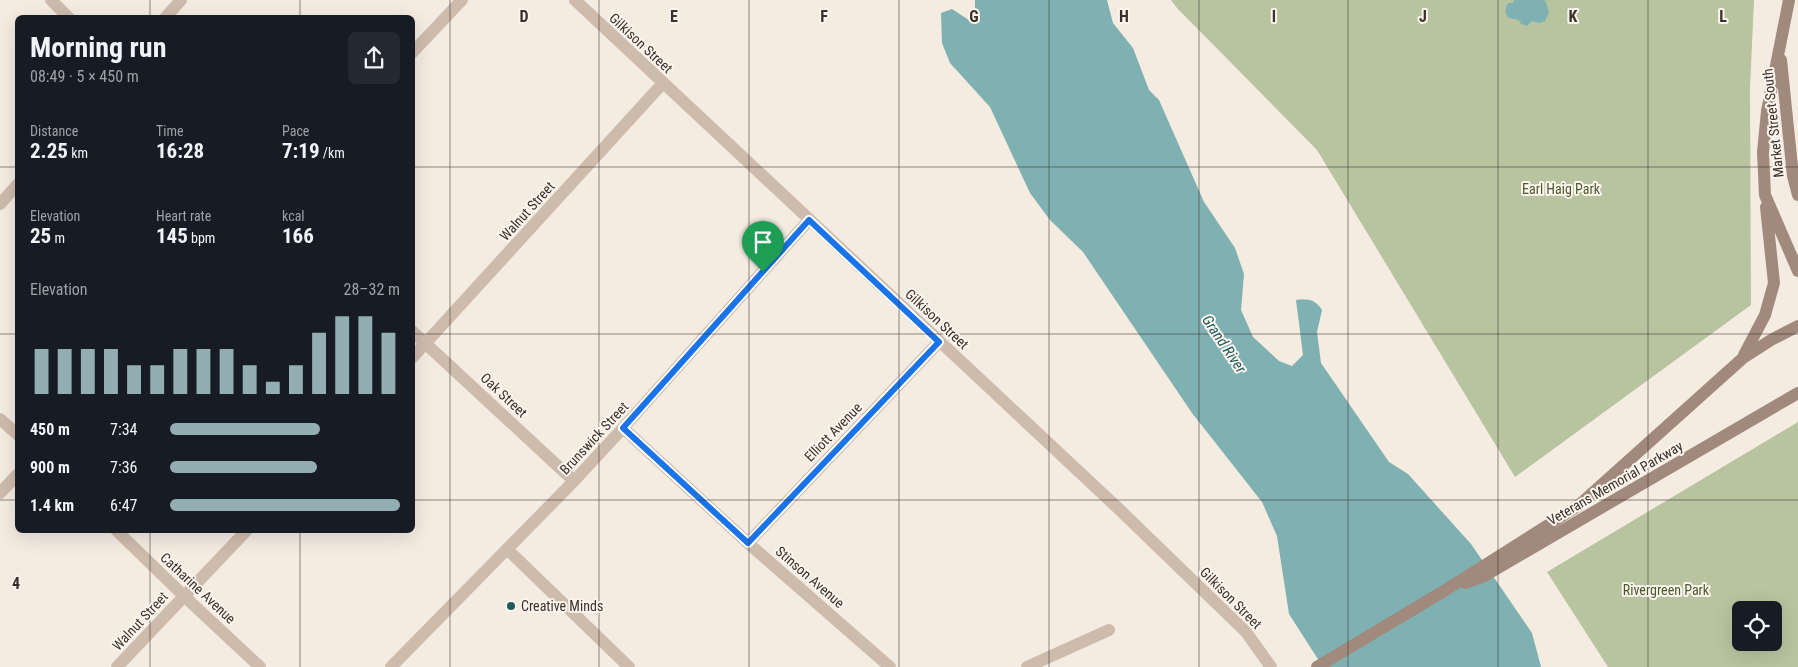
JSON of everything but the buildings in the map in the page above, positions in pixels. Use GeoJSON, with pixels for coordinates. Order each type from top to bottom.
{"type":"FeatureCollection","features":[{"type":"Feature","properties":{"kind":"main road","name":"Market Street South"},"geometry":{"type":"LineString","coordinates":[[1789,0],[1766,120],[1763,152],[1765,195],[1798,271]]}},
{"type":"Feature","properties":{"kind":"main road","name":"Market Street South"},"geometry":{"type":"LineString","coordinates":[[1780,48],[1792,176],[1798,195]]}},
{"type":"Feature","properties":{"kind":"main road"},"geometry":{"type":"LineString","coordinates":[[1743,358],[1765,315],[1774,283],[1765,195]]}},
{"type":"Feature","properties":{"kind":"main road"},"geometry":{"type":"LineString","coordinates":[[1743,358],[1798,326]]}},
{"type":"Feature","properties":{"kind":"main road","name":"Veterans Memorial Parkway"},"geometry":{"type":"LineString","coordinates":[[1317,667],[1444,591],[1578,506],[1743,358]]}},
{"type":"Feature","properties":{"kind":"main road","name":"Veterans Memorial Parkway"},"geometry":{"type":"LineString","coordinates":[[1444,591],[1484,576],[1798,393]]}},
{"type":"Feature","properties":{"kind":"street"},"geometry":{"type":"LineString","coordinates":[[51,0],[65,15]]}},
{"type":"Feature","properties":{"kind":"street"},"geometry":{"type":"LineString","coordinates":[[168,15],[181,0]]}},
{"type":"Feature","properties":{"kind":"street"},"geometry":{"type":"LineString","coordinates":[[415,50],[462,0]]}},
{"type":"Feature","properties":{"kind":"street","name":"Gilkison Street"},"geometry":{"type":"LineString","coordinates":[[575,0],[1122,512],[1246,632],[1272,667]]}},
{"type":"Feature","properties":{"kind":"street","name":"Walnut Street"},"geometry":{"type":"LineString","coordinates":[[415,355],[663,84]]}},
{"type":"Feature","properties":{"kind":"street"},"geometry":{"type":"LineString","coordinates":[[0,204],[15,187]]}},
{"type":"Feature","properties":{"kind":"street","name":"Brunswick Street"},"geometry":{"type":"LineString","coordinates":[[391,667],[574,481],[809,220]]}},
{"type":"Feature","properties":{"kind":"street","name":"Oak Street"},"geometry":{"type":"LineString","coordinates":[[415,334],[574,481]]}},
{"type":"Feature","properties":{"kind":"street","name":"Elliott Avenue"},"geometry":{"type":"LineString","coordinates":[[748,543],[939,342]]}},
{"type":"Feature","properties":{"kind":"street"},"geometry":{"type":"LineString","coordinates":[[0,419],[15,433]]}},
{"type":"Feature","properties":{"kind":"street","name":"Stinson Avenue"},"geometry":{"type":"LineString","coordinates":[[623,428],[748,543],[890,667]]}},
{"type":"Feature","properties":{"kind":"street"},"geometry":{"type":"LineString","coordinates":[[0,492],[15,477]]}},
{"type":"Feature","properties":{"kind":"street","name":"Catharine Avenue"},"geometry":{"type":"LineString","coordinates":[[119,533],[260,667]]}},
{"type":"Feature","properties":{"kind":"street","name":"Walnut Street"},"geometry":{"type":"LineString","coordinates":[[117,667],[244,533]]}},
{"type":"Feature","properties":{"kind":"street"},"geometry":{"type":"LineString","coordinates":[[507,549],[629,667]]}},
{"type":"Feature","properties":{"kind":"street"},"geometry":{"type":"LineString","coordinates":[[1027,667],[1109,630]]}},
{"type":"Feature","properties":{"kind":"green space","name":"Earl Haig Park"},"geometry":{"type":"Polygon","coordinates":[[[1171,0],[1754,0],[1750,88],[1751,305],[1515,477],[1317,150],[1171,0]]]}},
{"type":"Feature","properties":{"kind":"green space","name":"Rivergreen Park"},"geometry":{"type":"Polygon","coordinates":[[[1798,422],[1798,667],[1608,667],[1547,572],[1798,422]]]}},
{"type":"Feature","properties":{"kind":"water","name":"Grand River"},"geometry":{"type":"Polygon","coordinates":[[[975,0],[1107,0],[1113,23],[1133,48],[1149,90],[1159,100],[1204,202],[1235,248],[1244,274],[1241,310],[1253,337],[1279,361],[1292,366],[1303,355],[1296,300],[1311,300],[1319,306],[1322,310],[1317,332],[1321,363],[1389,462],[1408,474],[1471,544],[1532,633],[1541,667],[1323,667],[1289,614],[1277,536],[1262,502],[1192,413],[1083,252],[1050,220],[1030,193],[990,107],[950,63],[942,43],[941,13],[952,9],[975,24],[975,0]]]}},
{"type":"Feature","properties":{"kind":"water"},"geometry":{"type":"Polygon","coordinates":[[[1514,0],[1544,0],[1549,12],[1545,21],[1539,23],[1532,21],[1527,26],[1521,24],[1519,20],[1509,18],[1506,13],[1506,7],[1508,3],[1513,3],[1514,0]]]}},
{"type":"Feature","properties":{"kind":"place","name":"Creative Minds"},"geometry":{"type":"Point","coordinates":[511,606]}},
{"type":"Feature","properties":{"kind":"route"},"geometry":{"type":"LineString","coordinates":[[809,220],[939,342],[748,543],[623,428],[763,272],[809,220]]}}]}
